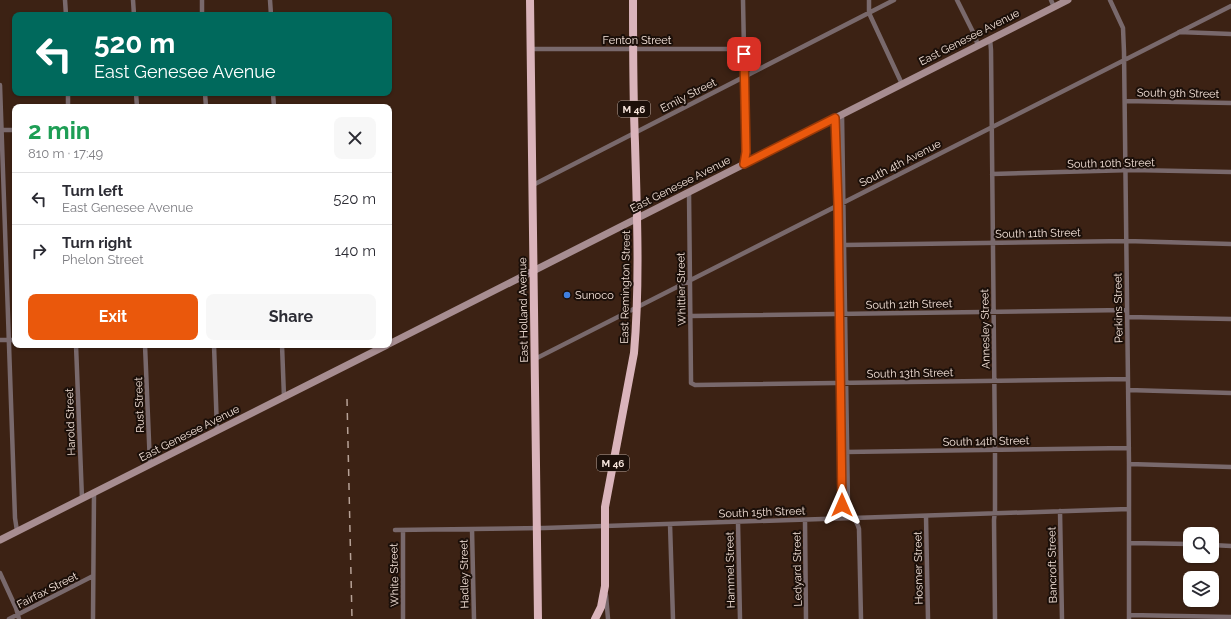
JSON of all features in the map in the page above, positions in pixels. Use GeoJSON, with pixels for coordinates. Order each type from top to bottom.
{"type":"FeatureCollection","features":[{"type":"Feature","properties":{"kind":"highway","name":"East Holland Avenue"},"geometry":{"type":"LineString","coordinates":[[530,0],[538,619]]}},
{"type":"Feature","properties":{"kind":"highway","name":"East Remington Street"},"geometry":{"type":"LineString","coordinates":[[595,619],[601,607],[605,586],[604,526],[610,479],[634,354],[637,306],[633,0]]}},
{"type":"Feature","properties":{"kind":"main road","name":"East Genesee Avenue"},"geometry":{"type":"LineString","coordinates":[[392,343],[978,46],[1052,4],[1068,0]]}},
{"type":"Feature","properties":{"kind":"main road","name":"East Genesee Avenue"},"geometry":{"type":"LineString","coordinates":[[0,540],[382,348]]}},
{"type":"Feature","properties":{"kind":"street"},"geometry":{"type":"LineString","coordinates":[[65,0],[66,12]]}},
{"type":"Feature","properties":{"kind":"street"},"geometry":{"type":"LineString","coordinates":[[133,0],[134,12]]}},
{"type":"Feature","properties":{"kind":"street"},"geometry":{"type":"LineString","coordinates":[[202,0],[202,12]]}},
{"type":"Feature","properties":{"kind":"street"},"geometry":{"type":"LineString","coordinates":[[270,0],[271,12]]}},
{"type":"Feature","properties":{"kind":"street"},"geometry":{"type":"LineString","coordinates":[[743,0],[746,152],[744,164]]}},
{"type":"Feature","properties":{"kind":"street"},"geometry":{"type":"LineString","coordinates":[[869,0],[869,13],[902,84]]}},
{"type":"Feature","properties":{"kind":"street","name":"Emily Street"},"geometry":{"type":"LineString","coordinates":[[533,185],[894,0]]}},
{"type":"Feature","properties":{"kind":"street"},"geometry":{"type":"LineString","coordinates":[[957,0],[975,36],[978,46]]}},
{"type":"Feature","properties":{"kind":"street","name":"Perkins Street"},"geometry":{"type":"LineString","coordinates":[[1110,0],[1123,28],[1124,59],[1128,317],[1129,617]]}},
{"type":"Feature","properties":{"kind":"street","name":"South 4th Avenue"},"geometry":{"type":"LineString","coordinates":[[535,359],[991,126],[1231,6]]}},
{"type":"Feature","properties":{"kind":"street"},"geometry":{"type":"LineString","coordinates":[[1177,32],[1231,34]]}},
{"type":"Feature","properties":{"kind":"street","name":"Annesley Street"},"geometry":{"type":"LineString","coordinates":[[990,39],[994,312],[995,619]]}},
{"type":"Feature","properties":{"kind":"street","name":"Fenton Street"},"geometry":{"type":"LineString","coordinates":[[531,49],[743,49]]}},
{"type":"Feature","properties":{"kind":"street"},"geometry":{"type":"LineString","coordinates":[[0,85],[8,340],[15,518],[17,532]]}},
{"type":"Feature","properties":{"kind":"street","name":"South 9th Street"},"geometry":{"type":"LineString","coordinates":[[1125,101],[1231,103]]}},
{"type":"Feature","properties":{"kind":"street"},"geometry":{"type":"LineString","coordinates":[[842,114],[847,383],[842,518]]}},
{"type":"Feature","properties":{"kind":"street"},"geometry":{"type":"LineString","coordinates":[[835,118],[841,383],[848,506],[849,511],[858,523],[859,530],[861,619]]}},
{"type":"Feature","properties":{"kind":"street"},"geometry":{"type":"LineString","coordinates":[[1,130],[12,130]]}},
{"type":"Feature","properties":{"kind":"street","name":"South 10th Street"},"geometry":{"type":"LineString","coordinates":[[992,174],[1126,171],[1231,172]]}},
{"type":"Feature","properties":{"kind":"street","name":"Whittier Street"},"geometry":{"type":"LineString","coordinates":[[688,192],[691,379],[693,384]]}},
{"type":"Feature","properties":{"kind":"street","name":"South 11th Street"},"geometry":{"type":"LineString","coordinates":[[839,245],[1127,241],[1231,244]]}},
{"type":"Feature","properties":{"kind":"street","name":"South 12th Street"},"geometry":{"type":"LineString","coordinates":[[691,316],[1127,310]]}},
{"type":"Feature","properties":{"kind":"street"},"geometry":{"type":"LineString","coordinates":[[1128,317],[1231,319]]}},
{"type":"Feature","properties":{"kind":"street"},"geometry":{"type":"LineString","coordinates":[[0,340],[12,340]]}},
{"type":"Feature","properties":{"kind":"street","name":"Harold Street"},"geometry":{"type":"LineString","coordinates":[[76,348],[82,499]]}},
{"type":"Feature","properties":{"kind":"street","name":"Rust Street"},"geometry":{"type":"LineString","coordinates":[[145,348],[150,465]]}},
{"type":"Feature","properties":{"kind":"street"},"geometry":{"type":"LineString","coordinates":[[214,348],[217,431]]}},
{"type":"Feature","properties":{"kind":"street"},"geometry":{"type":"LineString","coordinates":[[282,348],[284,397]]}},
{"type":"Feature","properties":{"kind":"street","name":"South 13th Street"},"geometry":{"type":"LineString","coordinates":[[693,384],[695,386],[1128,379]]}},
{"type":"Feature","properties":{"kind":"street"},"geometry":{"type":"LineString","coordinates":[[1128,390],[1231,393]]}},
{"type":"Feature","properties":{"kind":"street","name":"South 14th Street"},"geometry":{"type":"LineString","coordinates":[[845,452],[1129,448]]}},
{"type":"Feature","properties":{"kind":"street"},"geometry":{"type":"LineString","coordinates":[[1129,464],[1231,467]]}},
{"type":"Feature","properties":{"kind":"street"},"geometry":{"type":"LineString","coordinates":[[93,619],[94,493]]}},
{"type":"Feature","properties":{"kind":"street","name":"South 15th Street"},"geometry":{"type":"LineString","coordinates":[[395,530],[538,528],[1129,509]]}},
{"type":"Feature","properties":{"kind":"street","name":"Bancroft Street"},"geometry":{"type":"LineString","coordinates":[[1060,511],[1062,619]]}},
{"type":"Feature","properties":{"kind":"street","name":"Hosmer Street"},"geometry":{"type":"LineString","coordinates":[[926,516],[928,619]]}},
{"type":"Feature","properties":{"kind":"street","name":"Ledyard Street"},"geometry":{"type":"LineString","coordinates":[[805,520],[806,619]]}},
{"type":"Feature","properties":{"kind":"street","name":"Hammel Street"},"geometry":{"type":"LineString","coordinates":[[738,522],[740,619]]}},
{"type":"Feature","properties":{"kind":"street"},"geometry":{"type":"LineString","coordinates":[[670,524],[672,619]]}},
{"type":"Feature","properties":{"kind":"street","name":"Hadley Street"},"geometry":{"type":"LineString","coordinates":[[472,529],[474,619]]}},
{"type":"Feature","properties":{"kind":"street","name":"White Street"},"geometry":{"type":"LineString","coordinates":[[402,530],[403,619]]}},
{"type":"Feature","properties":{"kind":"street"},"geometry":{"type":"LineString","coordinates":[[1129,543],[1183,544]]}},
{"type":"Feature","properties":{"kind":"street"},"geometry":{"type":"LineString","coordinates":[[1219,545],[1231,546]]}},
{"type":"Feature","properties":{"kind":"street"},"geometry":{"type":"LineString","coordinates":[[0,573],[18,617]]}},
{"type":"Feature","properties":{"kind":"street","name":"Fairfax Street"},"geometry":{"type":"LineString","coordinates":[[9,619],[18,617],[93,576]]}},
{"type":"Feature","properties":{"kind":"street"},"geometry":{"type":"LineString","coordinates":[[605,586],[608,619]]}},
{"type":"Feature","properties":{"kind":"street"},"geometry":{"type":"LineString","coordinates":[[1129,617],[1231,617]]}},
{"type":"Feature","properties":{"kind":"railway"},"geometry":{"type":"LineString","coordinates":[[347,399],[352,619]]}},
{"type":"Feature","properties":{"kind":"place","name":"Sunoco"},"geometry":{"type":"Point","coordinates":[567,295]}},
{"type":"Feature","properties":{"kind":"route"},"geometry":{"type":"LineString","coordinates":[[744,54],[746,152],[744,164],[835,118],[837,128],[842,505]]}}]}
